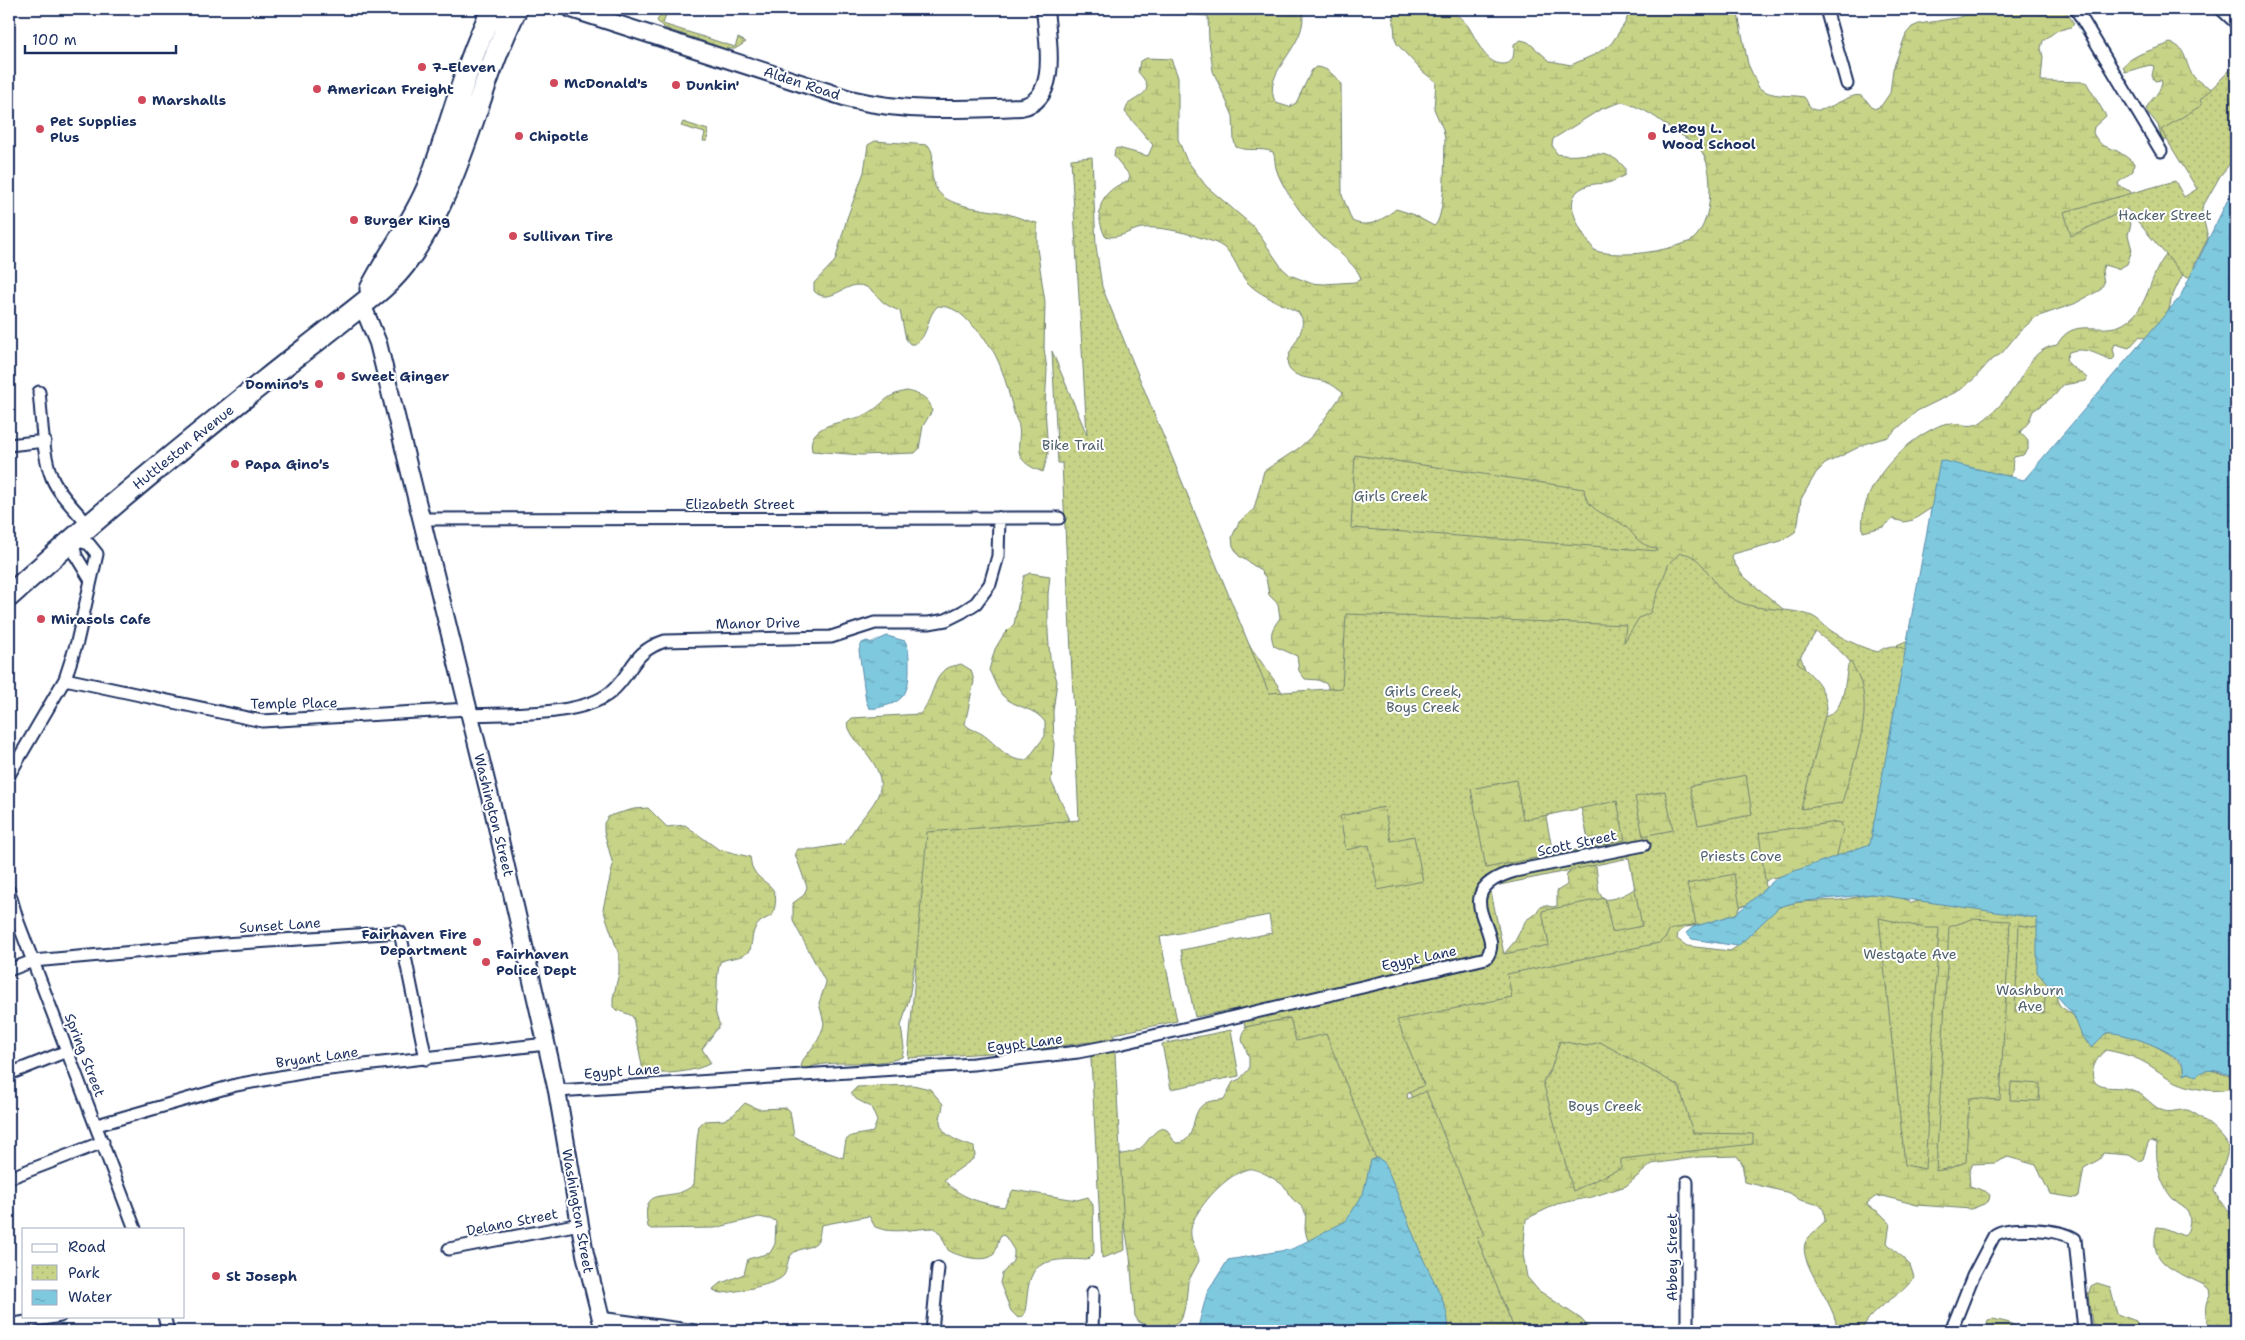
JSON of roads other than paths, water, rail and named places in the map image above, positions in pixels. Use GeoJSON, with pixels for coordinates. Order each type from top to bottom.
{"type":"FeatureCollection","features":[{"type":"Feature","properties":{"kind":"highway","name":"Huttleston Avenue"},"geometry":{"type":"LineString","coordinates":[[362,304],[422,201],[469,65],[493,9]]}},
{"type":"Feature","properties":{"kind":"highway","name":"Huttleston Avenue"},"geometry":{"type":"LineString","coordinates":[[9,596],[88,525],[362,304],[400,270],[432,222],[451,181],[490,70],[516,9]]}},
{"type":"Feature","properties":{"kind":"main road","name":"Alden Road"},"geometry":{"type":"LineString","coordinates":[[571,9],[857,100],[892,107],[936,110],[1022,107],[1030,105],[1039,98],[1045,91],[1049,75],[1045,9]]}},
{"type":"Feature","properties":{"kind":"main road","name":"Washington Street"},"geometry":{"type":"LineString","coordinates":[[362,304],[378,343],[492,804],[557,1091],[580,1224],[602,1325]]}},
{"type":"Feature","properties":{"kind":"street"},"geometry":{"type":"LineString","coordinates":[[1826,9],[1848,84]]}},
{"type":"Feature","properties":{"kind":"street"},"geometry":{"type":"LineString","coordinates":[[2076,9],[2161,151]]}},
{"type":"Feature","properties":{"kind":"street"},"geometry":{"type":"LineString","coordinates":[[2221,9],[2236,23]]}},
{"type":"Feature","properties":{"kind":"street"},"geometry":{"type":"LineString","coordinates":[[39,392],[44,441],[52,479],[88,525]]}},
{"type":"Feature","properties":{"kind":"street"},"geometry":{"type":"LineString","coordinates":[[9,445],[44,441]]}},
{"type":"Feature","properties":{"kind":"street","name":"Manor Drive"},"geometry":{"type":"LineString","coordinates":[[468,712],[562,710],[590,703],[610,692],[639,655],[650,647],[665,641],[831,637],[875,623],[929,623],[946,620],[976,603],[990,584],[998,556],[999,518]]}},
{"type":"Feature","properties":{"kind":"street","name":"Elizabeth Street"},"geometry":{"type":"LineString","coordinates":[[421,519],[1059,518]]}},
{"type":"Feature","properties":{"kind":"street"},"geometry":{"type":"LineString","coordinates":[[9,775],[65,679],[77,642],[90,579],[96,566],[97,554],[89,544],[72,539],[76,556],[90,579]]}},
{"type":"Feature","properties":{"kind":"street","name":"Temple Place"},"geometry":{"type":"LineString","coordinates":[[65,679],[262,721],[468,712]]}},
{"type":"Feature","properties":{"kind":"street","name":"Scott Street"},"geometry":{"type":"LineString","coordinates":[[1486,958],[1491,947],[1481,903],[1482,891],[1488,882],[1498,876],[1515,871],[1644,845]]}},
{"type":"Feature","properties":{"kind":"street","name":"Spring Street"},"geometry":{"type":"LineString","coordinates":[[9,891],[33,961],[135,1228]]}},
{"type":"Feature","properties":{"kind":"street","name":"Sunset Lane"},"geometry":{"type":"LineString","coordinates":[[33,961],[224,944],[400,932],[426,1059]]}},
{"type":"Feature","properties":{"kind":"street","name":"Egypt Lane"},"geometry":{"type":"LineString","coordinates":[[557,1091],[964,1065],[1078,1052],[1486,958]]}},
{"type":"Feature","properties":{"kind":"street"},"geometry":{"type":"LineString","coordinates":[[9,970],[33,961]]}},
{"type":"Feature","properties":{"kind":"street","name":"Bryant Lane"},"geometry":{"type":"LineString","coordinates":[[97,1125],[236,1085],[312,1071],[546,1044]]}},
{"type":"Feature","properties":{"kind":"street"},"geometry":{"type":"LineString","coordinates":[[9,1074],[67,1051]]}},
{"type":"Feature","properties":{"kind":"street"},"geometry":{"type":"LineString","coordinates":[[9,1178],[103,1142]]}},
{"type":"Feature","properties":{"kind":"street","name":"Abbey Street"},"geometry":{"type":"LineString","coordinates":[[1687,1182],[1688,1331]]}},
{"type":"Feature","properties":{"kind":"street","name":"Delano Street"},"geometry":{"type":"LineString","coordinates":[[449,1249],[580,1224]]}},
{"type":"Feature","properties":{"kind":"street"},"geometry":{"type":"LineString","coordinates":[[1951,1331],[1976,1268],[1994,1236],[1998,1231],[2014,1229],[2065,1234],[2075,1239],[2084,1331]]}},
{"type":"Feature","properties":{"kind":"street"},"geometry":{"type":"LineString","coordinates":[[932,1331],[938,1268]]}},
{"type":"Feature","properties":{"kind":"street"},"geometry":{"type":"LineString","coordinates":[[1092,1331],[1093,1292]]}},
{"type":"Feature","properties":{"kind":"street"},"geometry":{"type":"LineString","coordinates":[[9,1325],[49,1318]]}},
{"type":"Feature","properties":{"kind":"street"},"geometry":{"type":"LineString","coordinates":[[165,1318],[168,1331]]}},
{"type":"Feature","properties":{"kind":"street"},"geometry":{"type":"LineString","coordinates":[[602,1325],[696,1331]]}},
{"type":"Feature","properties":{"kind":"water"},"geometry":{"type":"Polygon","coordinates":[[[2236,183],[2236,1077],[2210,1070],[2196,1076],[2189,1073],[2184,1075],[2184,1067],[2172,1055],[2149,1043],[2124,1035],[2106,1033],[2092,1047],[2082,1036],[2074,1016],[2037,972],[2037,918],[1872,894],[1797,902],[1779,907],[1738,946],[1692,939],[1686,933],[1693,927],[1736,914],[1778,877],[1870,844],[1940,460],[2024,480],[2180,297],[2236,183]]]}},
{"type":"Feature","properties":{"kind":"water"},"geometry":{"type":"Polygon","coordinates":[[[887,636],[905,641],[909,658],[908,684],[900,699],[879,708],[869,708],[866,701],[859,650],[862,643],[867,641],[872,643],[887,636]]]}},
{"type":"Feature","properties":{"kind":"water"},"geometry":{"type":"Polygon","coordinates":[[[1378,1158],[1385,1163],[1422,1256],[1440,1293],[1446,1312],[1448,1331],[1197,1331],[1207,1293],[1228,1260],[1292,1249],[1346,1221],[1363,1194],[1371,1160],[1378,1158]]]}},
{"type":"Feature","properties":{"kind":"place","name":"7-Eleven"},"geometry":{"type":"Point","coordinates":[422,67]}},
{"type":"Feature","properties":{"kind":"place","name":"McDonald's"},"geometry":{"type":"Point","coordinates":[554,83]}},
{"type":"Feature","properties":{"kind":"place","name":"Dunkin'"},"geometry":{"type":"Point","coordinates":[676,85]}},
{"type":"Feature","properties":{"kind":"place","name":"American Freight"},"geometry":{"type":"Point","coordinates":[317,89]}},
{"type":"Feature","properties":{"kind":"place","name":"Marshalls"},"geometry":{"type":"Point","coordinates":[142,100]}},
{"type":"Feature","properties":{"kind":"place","name":"Pet Supplies Plus"},"geometry":{"type":"Point","coordinates":[40,129]}},
{"type":"Feature","properties":{"kind":"place","name":"Chipotle"},"geometry":{"type":"Point","coordinates":[519,136]}},
{"type":"Feature","properties":{"kind":"place","name":"LeRoy L. Wood School"},"geometry":{"type":"Point","coordinates":[1652,136]}},
{"type":"Feature","properties":{"kind":"place","name":"Burger King"},"geometry":{"type":"Point","coordinates":[354,220]}},
{"type":"Feature","properties":{"kind":"place","name":"Sullivan Tire"},"geometry":{"type":"Point","coordinates":[513,236]}},
{"type":"Feature","properties":{"kind":"place","name":"Sweet Ginger"},"geometry":{"type":"Point","coordinates":[341,376]}},
{"type":"Feature","properties":{"kind":"place","name":"Domino's"},"geometry":{"type":"Point","coordinates":[319,384]}},
{"type":"Feature","properties":{"kind":"place","name":"Papa Gino's"},"geometry":{"type":"Point","coordinates":[235,464]}},
{"type":"Feature","properties":{"kind":"place","name":"Mirasols Cafe"},"geometry":{"type":"Point","coordinates":[41,619]}},
{"type":"Feature","properties":{"kind":"place","name":"Fairhaven Fire Department"},"geometry":{"type":"Point","coordinates":[477,942]}},
{"type":"Feature","properties":{"kind":"place","name":"Fairhaven Police Dept"},"geometry":{"type":"Point","coordinates":[486,962]}},
{"type":"Feature","properties":{"kind":"place","name":"St Joseph"},"geometry":{"type":"Point","coordinates":[216,1276]}},
{"type":"Feature","properties":{"kind":"park label","name":"Hacker Street"},"geometry":{"type":"Point","coordinates":[2165,215]}},
{"type":"Feature","properties":{"kind":"park label","name":"Bike Trail"},"geometry":{"type":"Point","coordinates":[1073,445]}},
{"type":"Feature","properties":{"kind":"park label","name":"Girls Creek"},"geometry":{"type":"Point","coordinates":[1391,496]}},
{"type":"Feature","properties":{"kind":"park label","name":"Girls Creek, Boys Creek"},"geometry":{"type":"Point","coordinates":[1423,700]}},
{"type":"Feature","properties":{"kind":"park label","name":"Priests Cove"},"geometry":{"type":"Point","coordinates":[1741,856]}},
{"type":"Feature","properties":{"kind":"park label","name":"Westgate Ave"},"geometry":{"type":"Point","coordinates":[1910,954]}},
{"type":"Feature","properties":{"kind":"park label","name":"Washburn Ave"},"geometry":{"type":"Point","coordinates":[2030,998]}},
{"type":"Feature","properties":{"kind":"park label","name":"Boys Creek"},"geometry":{"type":"Point","coordinates":[1605,1106]}}]}
